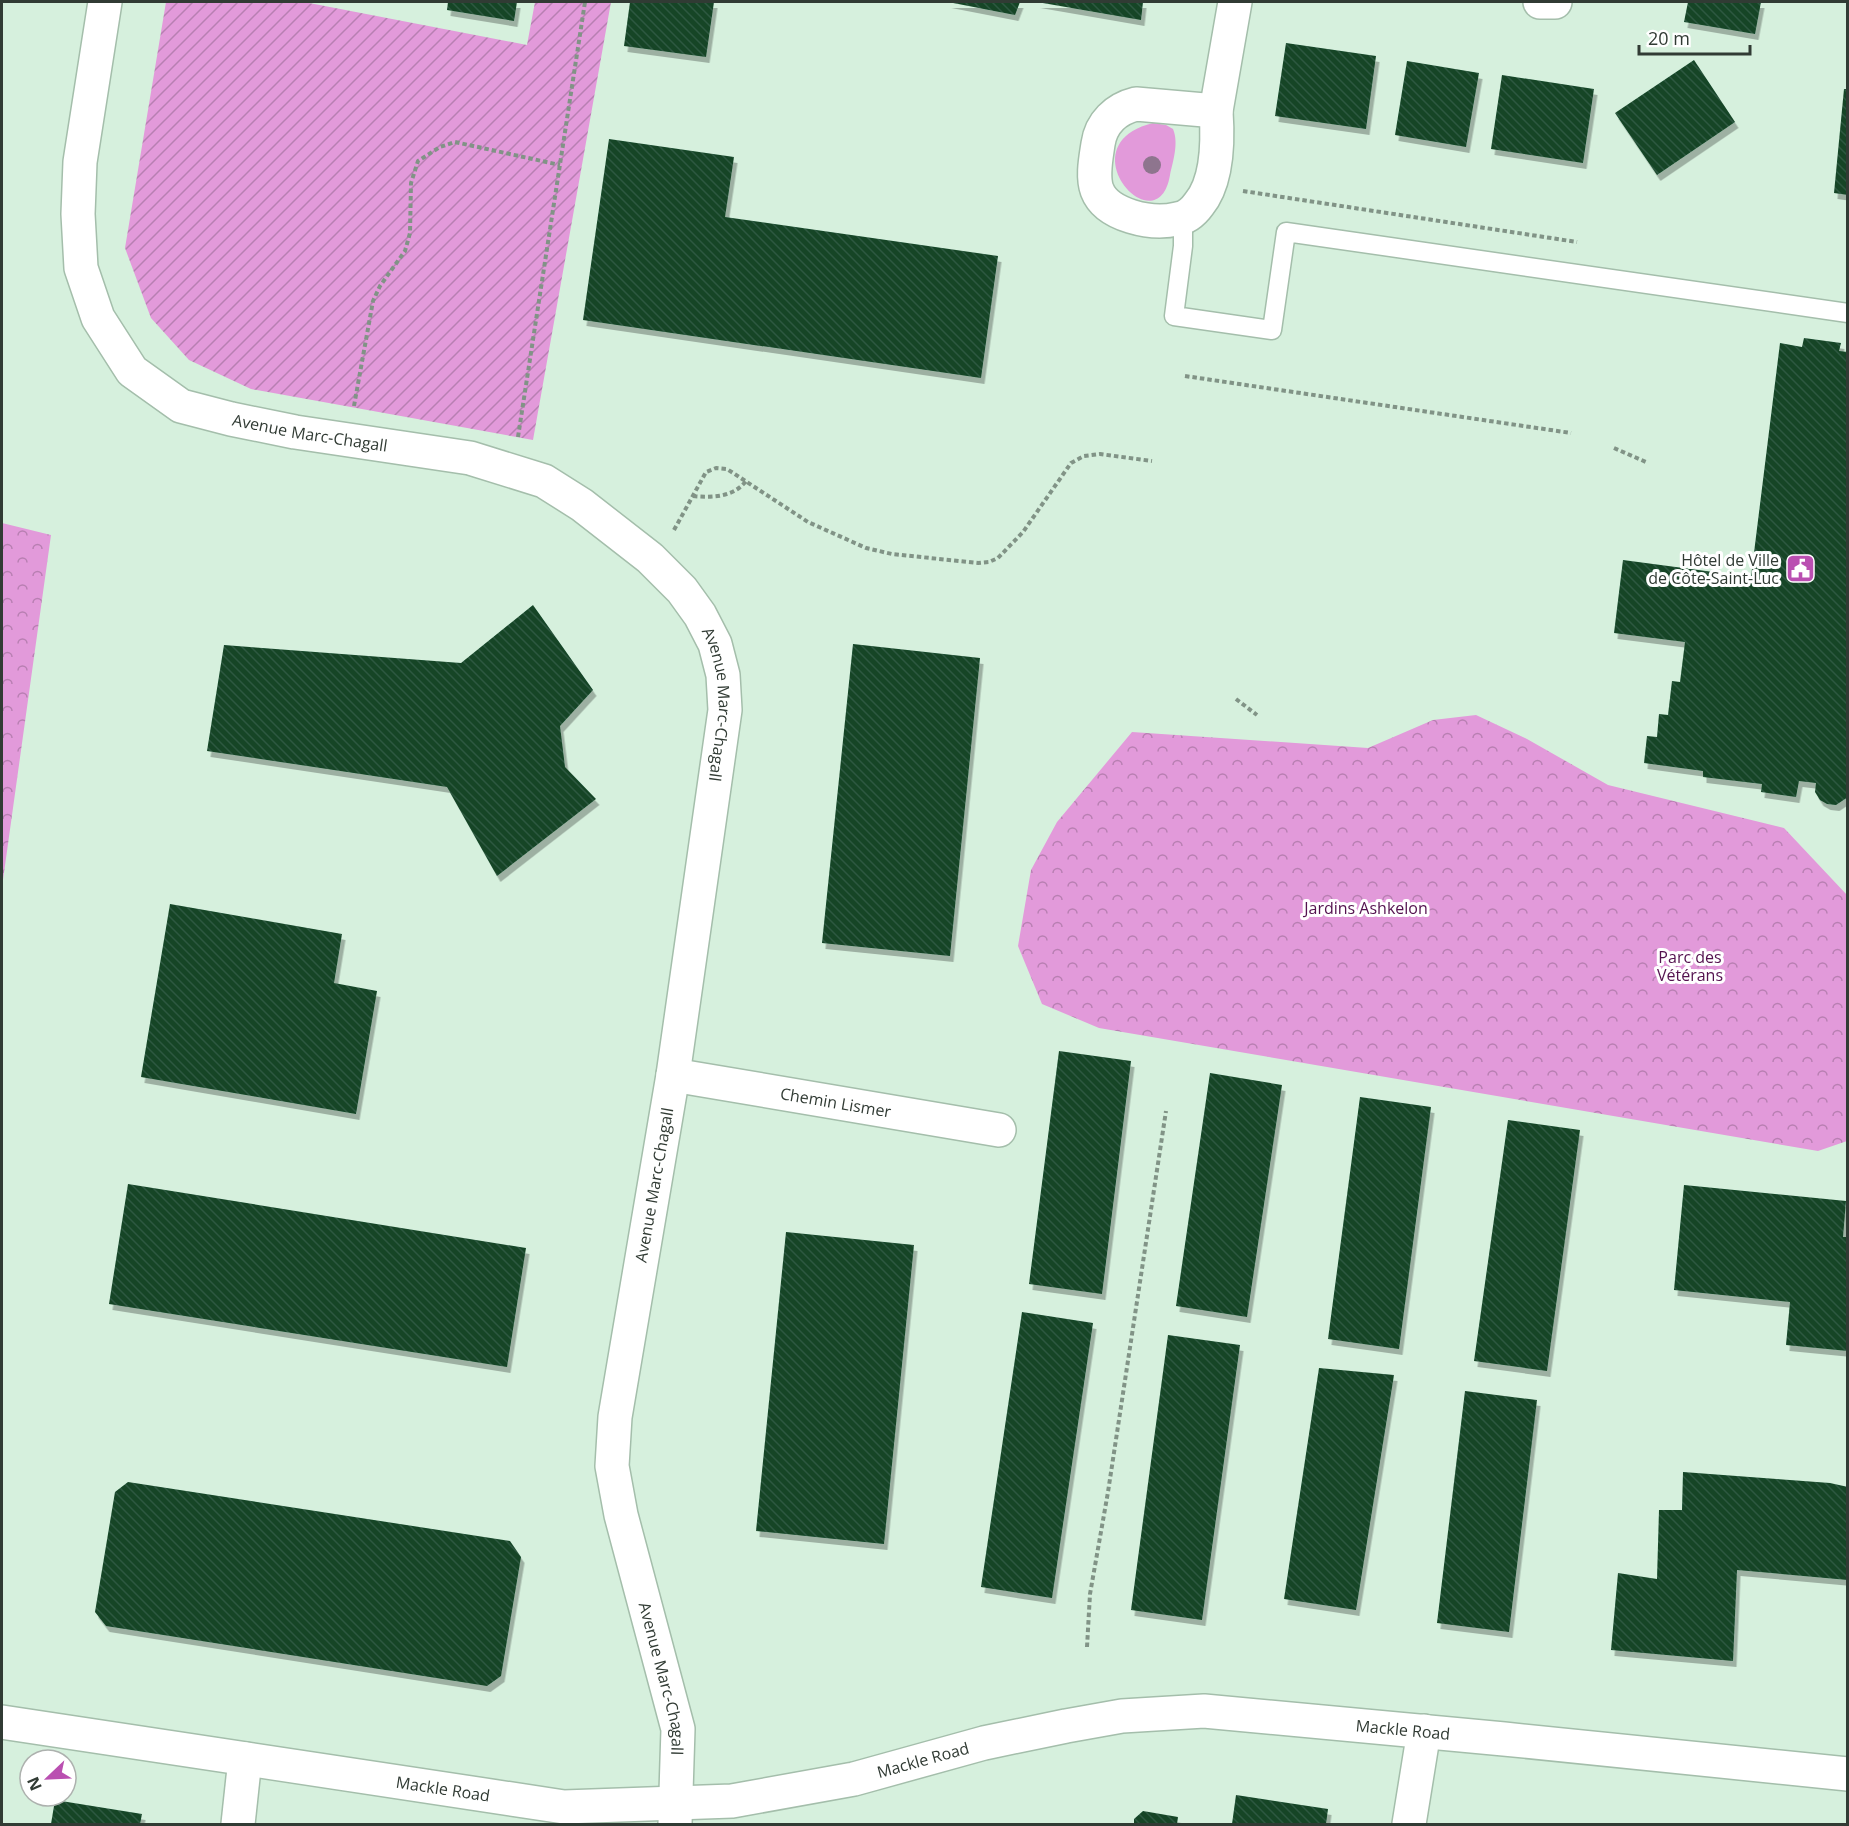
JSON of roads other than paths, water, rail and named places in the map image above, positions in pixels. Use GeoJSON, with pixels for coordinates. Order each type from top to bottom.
{"type":"FeatureCollection","features":[{"type":"Feature","properties":{"kind":"street","name":"Avenue Marc-Chagall"},"geometry":{"type":"LineString","coordinates":[[105,2],[80,162],[78,214],[81,268],[98,318],[132,371],[181,406],[231,419],[348,440],[470,458],[544,481],[582,505],[650,558],[682,590],[700,615],[715,644],[723,675],[725,710],[673,1075],[615,1417],[612,1467],[621,1515],[678,1729],[676,1814]]}},
{"type":"Feature","properties":{"kind":"street"},"geometry":{"type":"LineString","coordinates":[[1216,111],[1136,104],[1126,106],[1114,114],[1104,126],[1098,141],[1095,180],[1097,190],[1105,203],[1117,212],[1130,216],[1164,220],[1183,217],[1199,204],[1209,187],[1217,136],[1216,111],[1235,2]]}},
{"type":"Feature","properties":{"kind":"street"},"geometry":{"type":"LineString","coordinates":[[1540,2],[1555,2]]}},
{"type":"Feature","properties":{"kind":"street","name":"Chemin Lismer"},"geometry":{"type":"LineString","coordinates":[[673,1075],[999,1130]]}},
{"type":"Feature","properties":{"kind":"street","name":"Mackle Road"},"geometry":{"type":"LineString","coordinates":[[2,1722],[564,1807],[676,1814],[732,1801],[854,1779],[984,1743],[1122,1716],[1204,1711],[1848,1774]]}},
{"type":"Feature","properties":{"kind":"street"},"geometry":{"type":"LineString","coordinates":[[1409,1824],[1424,1731]]}},
{"type":"Feature","properties":{"kind":"street"},"geometry":{"type":"LineString","coordinates":[[238,1824],[245,1759]]}},
{"type":"Feature","properties":{"kind":"lane"},"geometry":{"type":"LineString","coordinates":[[1183,217],[1183,246],[1174,316],[1272,330],[1286,232],[1848,313]]}},
{"type":"Feature","properties":{"kind":"place","name":"Hôtel de Ville de Côte-Saint-Luc"},"geometry":{"type":"Point","coordinates":[1800,569]}},
{"type":"Feature","properties":{"kind":"park label","name":"Jardins Ashkelon"},"geometry":{"type":"Point","coordinates":[1366,908]}},
{"type":"Feature","properties":{"kind":"park label","name":"Parc des Vétérans"},"geometry":{"type":"Point","coordinates":[1690,966]}}]}
